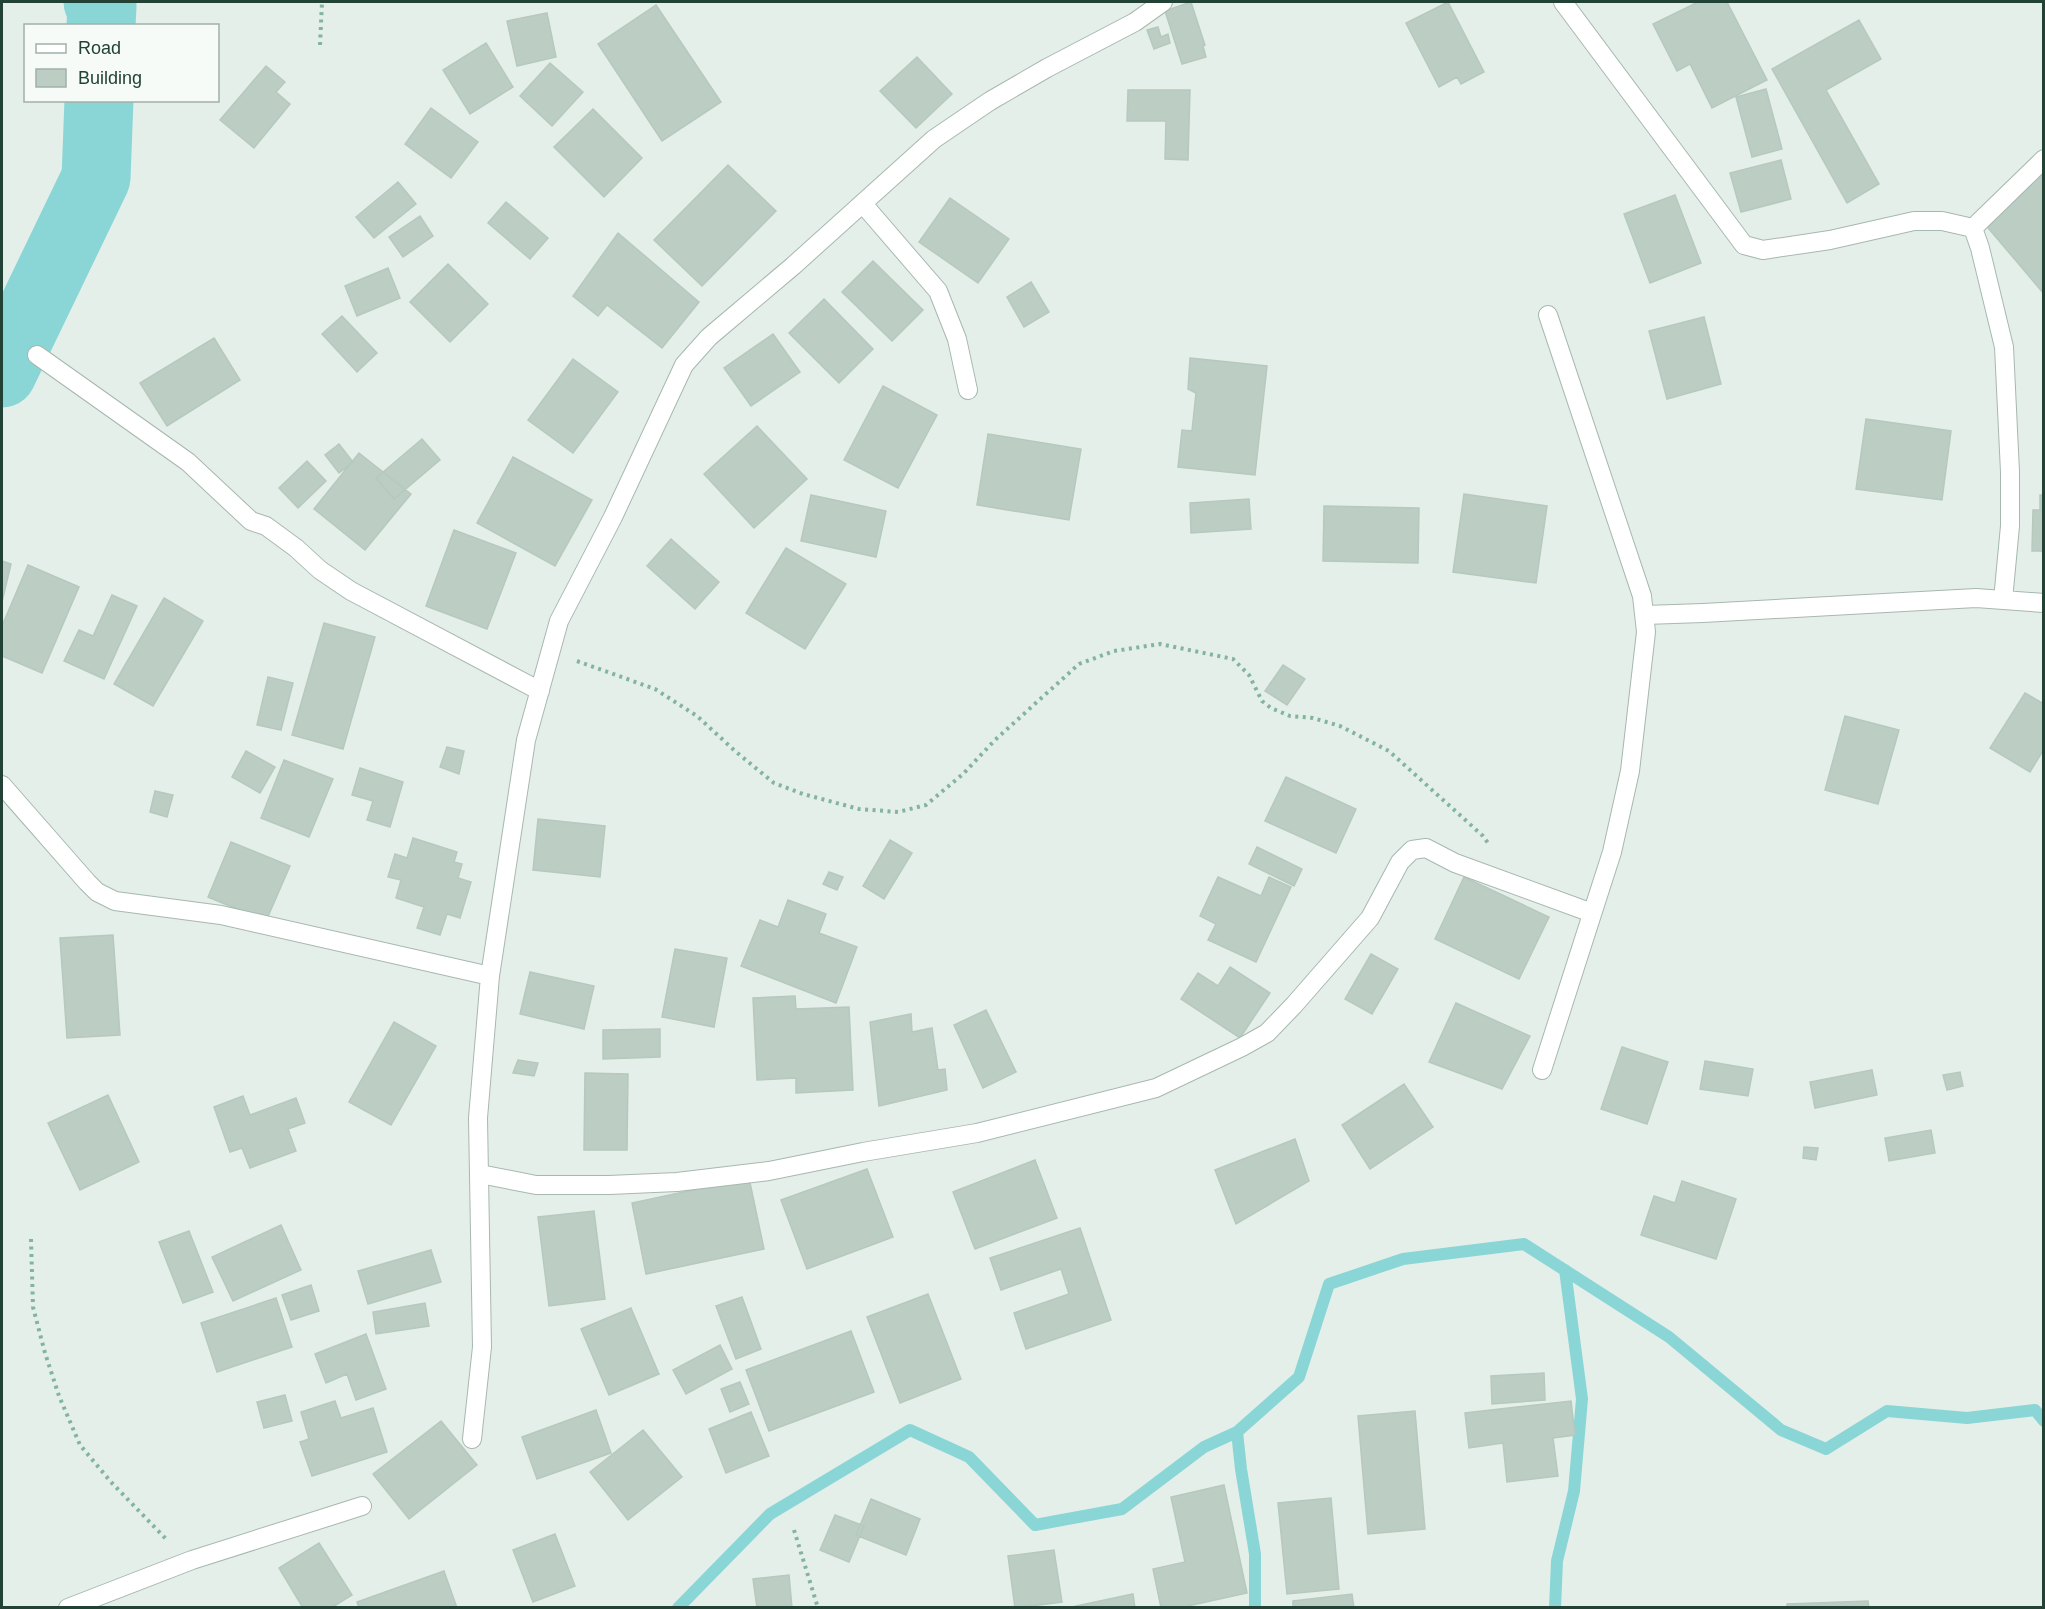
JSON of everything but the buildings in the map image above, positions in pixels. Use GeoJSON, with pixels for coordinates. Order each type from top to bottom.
{"type":"FeatureCollection","features":[{"type":"Feature","properties":{"kind":"street"},"geometry":{"type":"LineString","coordinates":[[472,1439],[482,1347],[477,1118],[490,976],[526,740],[560,621],[613,517],[684,365],[709,337],[934,139],[990,100],[1135,22],[1163,2]]}},
{"type":"Feature","properties":{"kind":"street"},"geometry":{"type":"LineString","coordinates":[[1563,2],[1744,245],[1763,250],[1830,240],[1914,221],[1942,221],[1973,228]]}},
{"type":"Feature","properties":{"kind":"street"},"geometry":{"type":"LineString","coordinates":[[1973,228],[2043,159]]}},
{"type":"Feature","properties":{"kind":"street"},"geometry":{"type":"LineString","coordinates":[[862,204],[938,291],[957,339],[968,390]]}},
{"type":"Feature","properties":{"kind":"street"},"geometry":{"type":"LineString","coordinates":[[1973,228],[2004,347],[2010,472],[2010,526],[2003,600]]}},
{"type":"Feature","properties":{"kind":"street"},"geometry":{"type":"LineString","coordinates":[[1542,1070],[1612,852],[1630,771],[1646,632],[1642,596],[1548,315]]}},
{"type":"Feature","properties":{"kind":"street"},"geometry":{"type":"LineString","coordinates":[[38,355],[188,462],[251,521],[266,526],[296,548],[320,570],[351,591],[540,691]]}},
{"type":"Feature","properties":{"kind":"street"},"geometry":{"type":"LineString","coordinates":[[1645,615],[1976,598],[2043,603]]}},
{"type":"Feature","properties":{"kind":"street"},"geometry":{"type":"LineString","coordinates":[[2,785],[87,882],[97,892],[115,901],[221,915],[490,976]]}},
{"type":"Feature","properties":{"kind":"street"},"geometry":{"type":"LineString","coordinates":[[480,1174],[536,1185],[609,1185],[677,1182],[769,1171],[977,1133],[1156,1088],[1266,1033],[1294,1005],[1370,918],[1400,862],[1412,850],[1426,848],[1455,863],[1592,913]]}},
{"type":"Feature","properties":{"kind":"street"},"geometry":{"type":"LineString","coordinates":[[68,1608],[189,1562],[362,1506]]}},
{"type":"Feature","properties":{"kind":"path"},"geometry":{"type":"LineString","coordinates":[[320,45],[322,2]]}},
{"type":"Feature","properties":{"kind":"path"},"geometry":{"type":"LineString","coordinates":[[575,661],[655,689],[697,716],[774,783],[859,810],[898,812],[926,805],[963,774],[995,740],[1065,676],[1079,664],[1092,658],[1114,651],[1160,644],[1233,659],[1249,675],[1262,701],[1270,708],[1290,716],[1313,718],[1340,726],[1389,751],[1484,836],[1514,884]]}},
{"type":"Feature","properties":{"kind":"path"},"geometry":{"type":"LineString","coordinates":[[31,1239],[33,1307],[59,1396],[80,1445],[111,1482],[189,1562]]}},
{"type":"Feature","properties":{"kind":"path"},"geometry":{"type":"LineString","coordinates":[[794,1530],[818,1608]]}},
{"type":"Feature","properties":{"kind":"waterway"},"geometry":{"type":"LineString","coordinates":[[98,2],[102,6],[101,24]]}},
{"type":"Feature","properties":{"kind":"waterway"},"geometry":{"type":"LineString","coordinates":[[2,373],[96,178],[99,102]]}},
{"type":"Feature","properties":{"kind":"waterway"},"geometry":{"type":"LineString","coordinates":[[678,1608],[770,1514],[910,1430],[969,1457],[1035,1525],[1122,1509],[1204,1447],[1237,1432],[1299,1377],[1329,1284],[1403,1259],[1524,1244],[1669,1337],[1781,1430],[1826,1449],[1887,1411],[1967,1418],[2035,1410],[2044,1421]]}},
{"type":"Feature","properties":{"kind":"waterway"},"geometry":{"type":"LineString","coordinates":[[1555,1608],[1557,1561],[1574,1491],[1582,1399],[1565,1270]]}},
{"type":"Feature","properties":{"kind":"waterway"},"geometry":{"type":"LineString","coordinates":[[1237,1432],[1255,1554],[1255,1608]]}}]}
